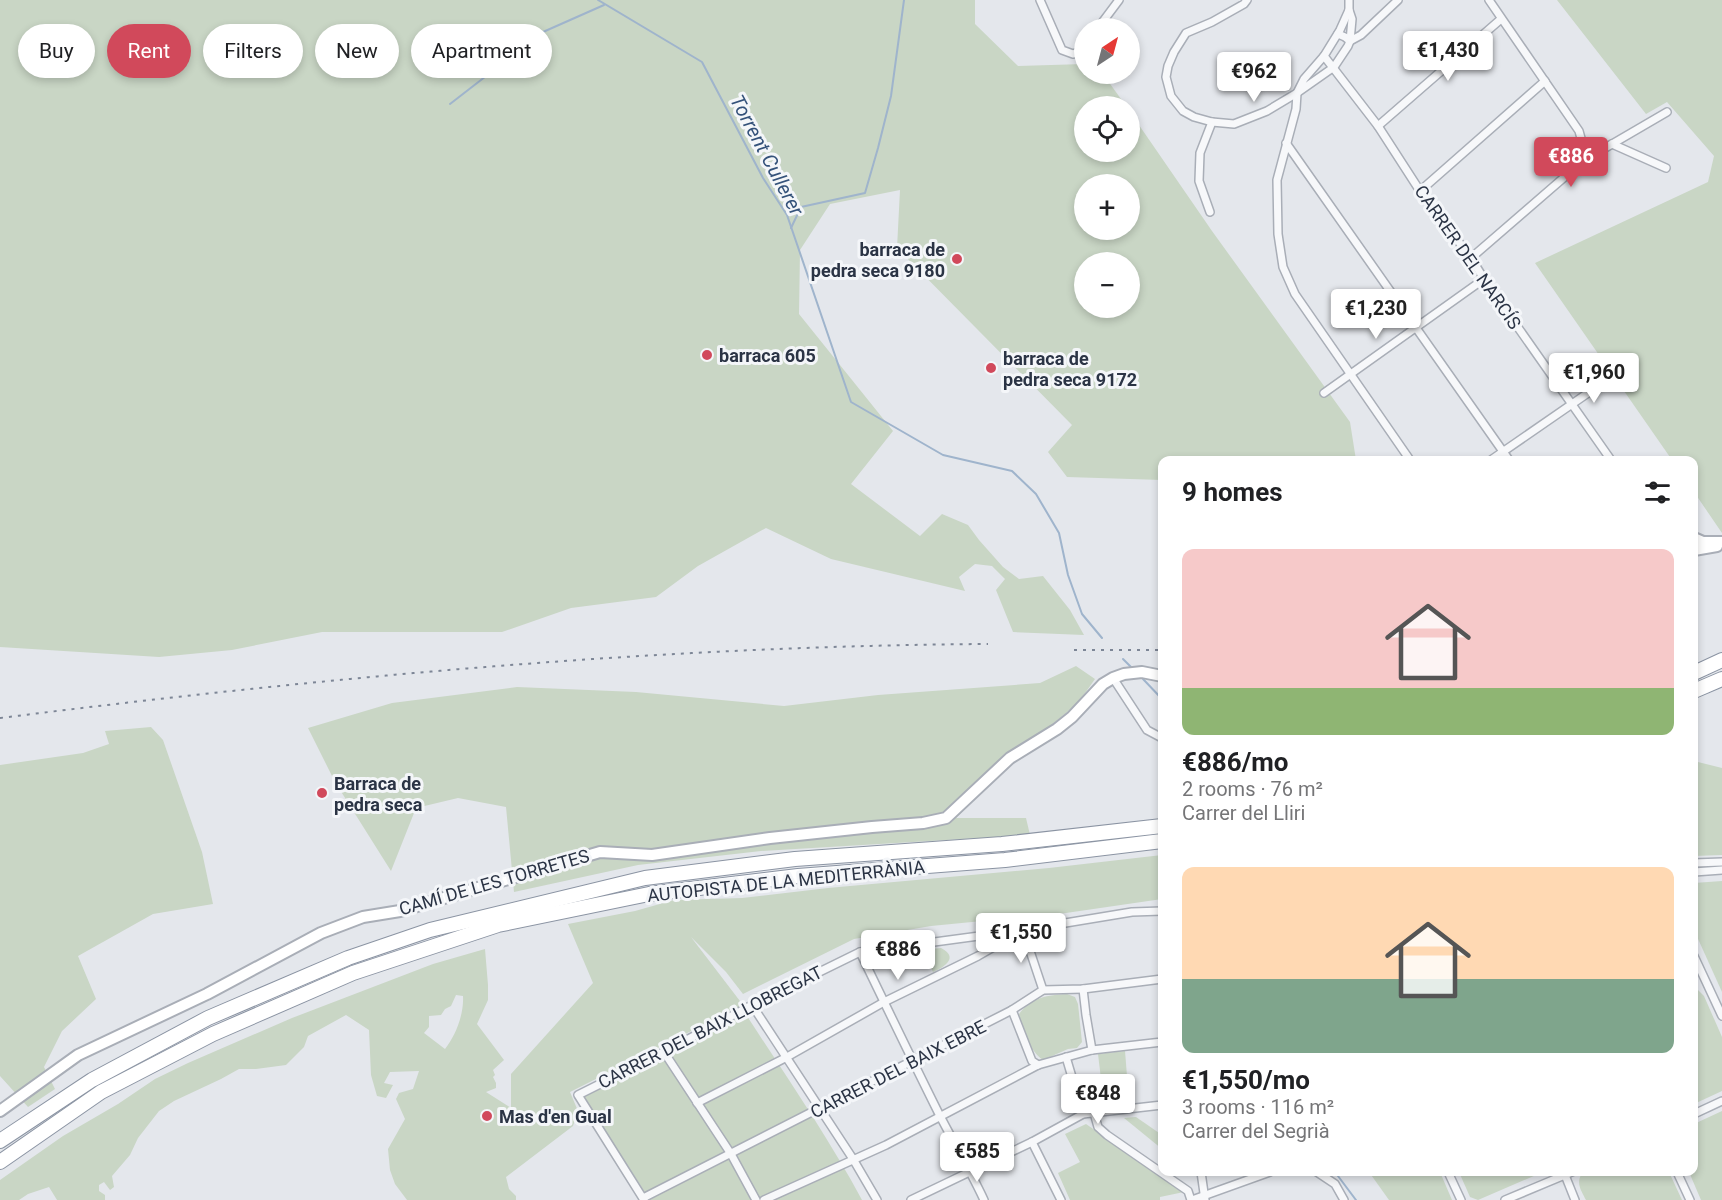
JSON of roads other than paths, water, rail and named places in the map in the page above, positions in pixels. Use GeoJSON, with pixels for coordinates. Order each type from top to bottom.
{"type":"FeatureCollection","features":[{"type":"Feature","properties":{"kind":"highway"},"geometry":{"type":"LineString","coordinates":[[1698,671],[1722,660]]}},
{"type":"Feature","properties":{"kind":"highway"},"geometry":{"type":"LineString","coordinates":[[1698,690],[1722,679]]}},
{"type":"Feature","properties":{"kind":"highway","name":"AUTOPISTA DE LA MEDITERRÀNIA"},"geometry":{"type":"LineString","coordinates":[[0,1142],[92,1080],[208,1018],[348,958],[430,930],[645,878],[795,859],[1002,844],[1158,826]]}},
{"type":"Feature","properties":{"kind":"highway","name":"AUTOPISTA DE LA MEDITERRÀNIA"},"geometry":{"type":"LineString","coordinates":[[0,1162],[101,1092],[213,1034],[353,973],[498,925],[649,894],[798,876],[1005,860],[1158,841]]}},
{"type":"Feature","properties":{"kind":"street"},"geometry":{"type":"LineString","coordinates":[[1040,0],[1062,50],[1074,54]]}},
{"type":"Feature","properties":{"kind":"street"},"geometry":{"type":"LineString","coordinates":[[1106,18],[1119,0]]}},
{"type":"Feature","properties":{"kind":"street"},"geometry":{"type":"LineString","coordinates":[[1247,0],[1212,22],[1186,33],[1174,52],[1166,77],[1171,96],[1183,111],[1194,117],[1212,122],[1234,124],[1267,111],[1298,93],[1334,67],[1350,41],[1352,19],[1349,0]]}},
{"type":"Feature","properties":{"kind":"street"},"geometry":{"type":"LineString","coordinates":[[1350,41],[1361,35],[1398,0]]}},
{"type":"Feature","properties":{"kind":"street"},"geometry":{"type":"LineString","coordinates":[[1489,0],[1579,131],[1584,149],[1583,161]]}},
{"type":"Feature","properties":{"kind":"street"},"geometry":{"type":"LineString","coordinates":[[1349,10],[1338,34],[1324,56],[1304,79],[1298,93],[1296,109],[1277,180],[1278,234],[1283,267],[1295,294],[1407,456]]}},
{"type":"Feature","properties":{"kind":"street"},"geometry":{"type":"LineString","coordinates":[[1378,126],[1501,19]]}},
{"type":"Feature","properties":{"kind":"street"},"geometry":{"type":"LineString","coordinates":[[1338,34],[1350,41]]}},
{"type":"Feature","properties":{"kind":"street","name":"CARRER DEL NARCÍS"},"geometry":{"type":"LineString","coordinates":[[1324,56],[1378,126],[1420,191],[1471,258],[1608,456]]}},
{"type":"Feature","properties":{"kind":"street"},"geometry":{"type":"LineString","coordinates":[[1420,191],[1545,81]]}},
{"type":"Feature","properties":{"kind":"street"},"geometry":{"type":"LineString","coordinates":[[1471,258],[1583,161],[1667,112]]}},
{"type":"Feature","properties":{"kind":"street"},"geometry":{"type":"LineString","coordinates":[[1210,212],[1199,181],[1200,153],[1212,122]]}},
{"type":"Feature","properties":{"kind":"street"},"geometry":{"type":"LineString","coordinates":[[1286,143],[1506,456]]}},
{"type":"Feature","properties":{"kind":"street"},"geometry":{"type":"LineString","coordinates":[[1612,144],[1666,168]]}},
{"type":"Feature","properties":{"kind":"street"},"geometry":{"type":"LineString","coordinates":[[1281,163],[1296,157]]}},
{"type":"Feature","properties":{"kind":"street"},"geometry":{"type":"LineString","coordinates":[[1324,393],[1484,279]]}},
{"type":"Feature","properties":{"kind":"street"},"geometry":{"type":"LineString","coordinates":[[1497,456],[1601,384]]}},
{"type":"Feature","properties":{"kind":"street"},"geometry":{"type":"LineString","coordinates":[[1698,540],[1722,543]]}},
{"type":"Feature","properties":{"kind":"street"},"geometry":{"type":"LineString","coordinates":[[1698,549],[1722,543]]}},
{"type":"Feature","properties":{"kind":"street","name":"CAMÍ DE LES TORRETES"},"geometry":{"type":"LineString","coordinates":[[0,1111],[78,1055],[207,994],[321,933],[363,917],[400,911],[511,879],[556,863],[600,852],[652,855],[793,835],[923,823],[946,818],[1010,758],[1058,729],[1103,684],[1124,674],[1142,672],[1158,675]]}},
{"type":"Feature","properties":{"kind":"street"},"geometry":{"type":"LineString","coordinates":[[1113,678],[1147,730],[1158,736]]}},
{"type":"Feature","properties":{"kind":"street"},"geometry":{"type":"LineString","coordinates":[[1698,863],[1722,862]]}},
{"type":"Feature","properties":{"kind":"street"},"geometry":{"type":"LineString","coordinates":[[1698,872],[1722,870]]}},
{"type":"Feature","properties":{"kind":"street","name":"CARRER DEL BAIX LLOBREGAT"},"geometry":{"type":"LineString","coordinates":[[644,1199],[578,1095],[860,952],[1023,930],[1132,912],[1158,911]]}},
{"type":"Feature","properties":{"kind":"street"},"geometry":{"type":"LineString","coordinates":[[697,1103],[787,1057],[884,1002],[978,956],[1023,930],[1043,990],[1083,989],[1158,980]]}},
{"type":"Feature","properties":{"kind":"street"},"geometry":{"type":"LineString","coordinates":[[860,952],[912,1061],[984,1200]]}},
{"type":"Feature","properties":{"kind":"street"},"geometry":{"type":"LineString","coordinates":[[1698,965],[1722,1016]]}},
{"type":"Feature","properties":{"kind":"street"},"geometry":{"type":"LineString","coordinates":[[1698,979],[1703,976]]}},
{"type":"Feature","properties":{"kind":"street"},"geometry":{"type":"LineString","coordinates":[[1083,989],[1092,1050]]}},
{"type":"Feature","properties":{"kind":"street","name":"CARRER DEL BAIX EBRE"},"geometry":{"type":"LineString","coordinates":[[644,1199],[1012,1010],[1043,990]]}},
{"type":"Feature","properties":{"kind":"street"},"geometry":{"type":"LineString","coordinates":[[752,1005],[821,1109],[877,1200]]}},
{"type":"Feature","properties":{"kind":"street"},"geometry":{"type":"LineString","coordinates":[[1012,1010],[1032,1060],[1038,1065]]}},
{"type":"Feature","properties":{"kind":"street"},"geometry":{"type":"LineString","coordinates":[[764,1200],[886,1145],[1038,1065],[1092,1050],[1158,1042]]}},
{"type":"Feature","properties":{"kind":"street"},"geometry":{"type":"LineString","coordinates":[[664,1052],[731,1154],[756,1200]]}},
{"type":"Feature","properties":{"kind":"street"},"geometry":{"type":"LineString","coordinates":[[1066,1057],[1083,1114]]}},
{"type":"Feature","properties":{"kind":"street"},"geometry":{"type":"LineString","coordinates":[[1698,1112],[1722,1101]]}},
{"type":"Feature","properties":{"kind":"street"},"geometry":{"type":"LineString","coordinates":[[911,1200],[1032,1142],[1083,1114],[1158,1105]]}},
{"type":"Feature","properties":{"kind":"street"},"geometry":{"type":"LineString","coordinates":[[1094,1113],[1098,1127],[1158,1170]]}},
{"type":"Feature","properties":{"kind":"street"},"geometry":{"type":"LineString","coordinates":[[1032,1142],[1061,1200]]}},
{"type":"Feature","properties":{"kind":"street"},"geometry":{"type":"LineString","coordinates":[[1166,1176],[1188,1191],[1192,1200],[1260,1176]]}},
{"type":"Feature","properties":{"kind":"street"},"geometry":{"type":"LineString","coordinates":[[1202,1176],[1205,1197]]}},
{"type":"Feature","properties":{"kind":"street"},"geometry":{"type":"LineString","coordinates":[[1323,1176],[1335,1185],[1344,1200]]}},
{"type":"Feature","properties":{"kind":"street"},"geometry":{"type":"LineString","coordinates":[[1451,1176],[1461,1200]]}},
{"type":"Feature","properties":{"kind":"street"},"geometry":{"type":"LineString","coordinates":[[1505,1200],[1561,1176]]}},
{"type":"Feature","properties":{"kind":"street"},"geometry":{"type":"LineString","coordinates":[[1569,1176],[1575,1200]]}},
{"type":"Feature","properties":{"kind":"street"},"geometry":{"type":"LineString","coordinates":[[1679,1176],[1690,1200]]}},
{"type":"Feature","properties":{"kind":"waterway","name":"Torrent Cullerer"},"geometry":{"type":"LineString","coordinates":[[598,0],[702,62],[763,178],[787,215],[851,402],[943,455],[1012,471],[1036,494],[1059,533],[1068,575],[1082,614],[1102,638]]}},
{"type":"Feature","properties":{"kind":"waterway"},"geometry":{"type":"LineString","coordinates":[[791,228],[801,207],[865,193],[891,96],[904,0]]}},
{"type":"Feature","properties":{"kind":"waterway"},"geometry":{"type":"LineString","coordinates":[[450,104],[543,32],[604,5]]}},
{"type":"Feature","properties":{"kind":"waterway","name":"Torrent Cullerer"},"geometry":{"type":"LineString","coordinates":[[1123,659],[1131,667]]}},
{"type":"Feature","properties":{"kind":"waterway","name":"Torrent Cullerer"},"geometry":{"type":"LineString","coordinates":[[1143,679],[1158,695]]}},
{"type":"Feature","properties":{"kind":"waterway","name":"Torrent Cullerer"},"geometry":{"type":"LineString","coordinates":[[1338,1176],[1356,1200]]}},
{"type":"Feature","properties":{"kind":"railway"},"geometry":{"type":"LineString","coordinates":[[0,718],[246,689],[493,666],[740,651],[988,644]]}},
{"type":"Feature","properties":{"kind":"railway"},"geometry":{"type":"LineString","coordinates":[[1074,650],[1158,650]]}},
{"type":"Feature","properties":{"kind":"place","name":"barraca de pedra seca 9180"},"geometry":{"type":"Point","coordinates":[957,259]}},
{"type":"Feature","properties":{"kind":"place","name":"barraca 605"},"geometry":{"type":"Point","coordinates":[707,355]}},
{"type":"Feature","properties":{"kind":"place","name":"barraca de pedra seca 9172"},"geometry":{"type":"Point","coordinates":[991,368]}},
{"type":"Feature","properties":{"kind":"place","name":"Barraca de pedra seca"},"geometry":{"type":"Point","coordinates":[322,793]}},
{"type":"Feature","properties":{"kind":"place","name":"Mas d'en Gual"},"geometry":{"type":"Point","coordinates":[487,1116]}}]}
